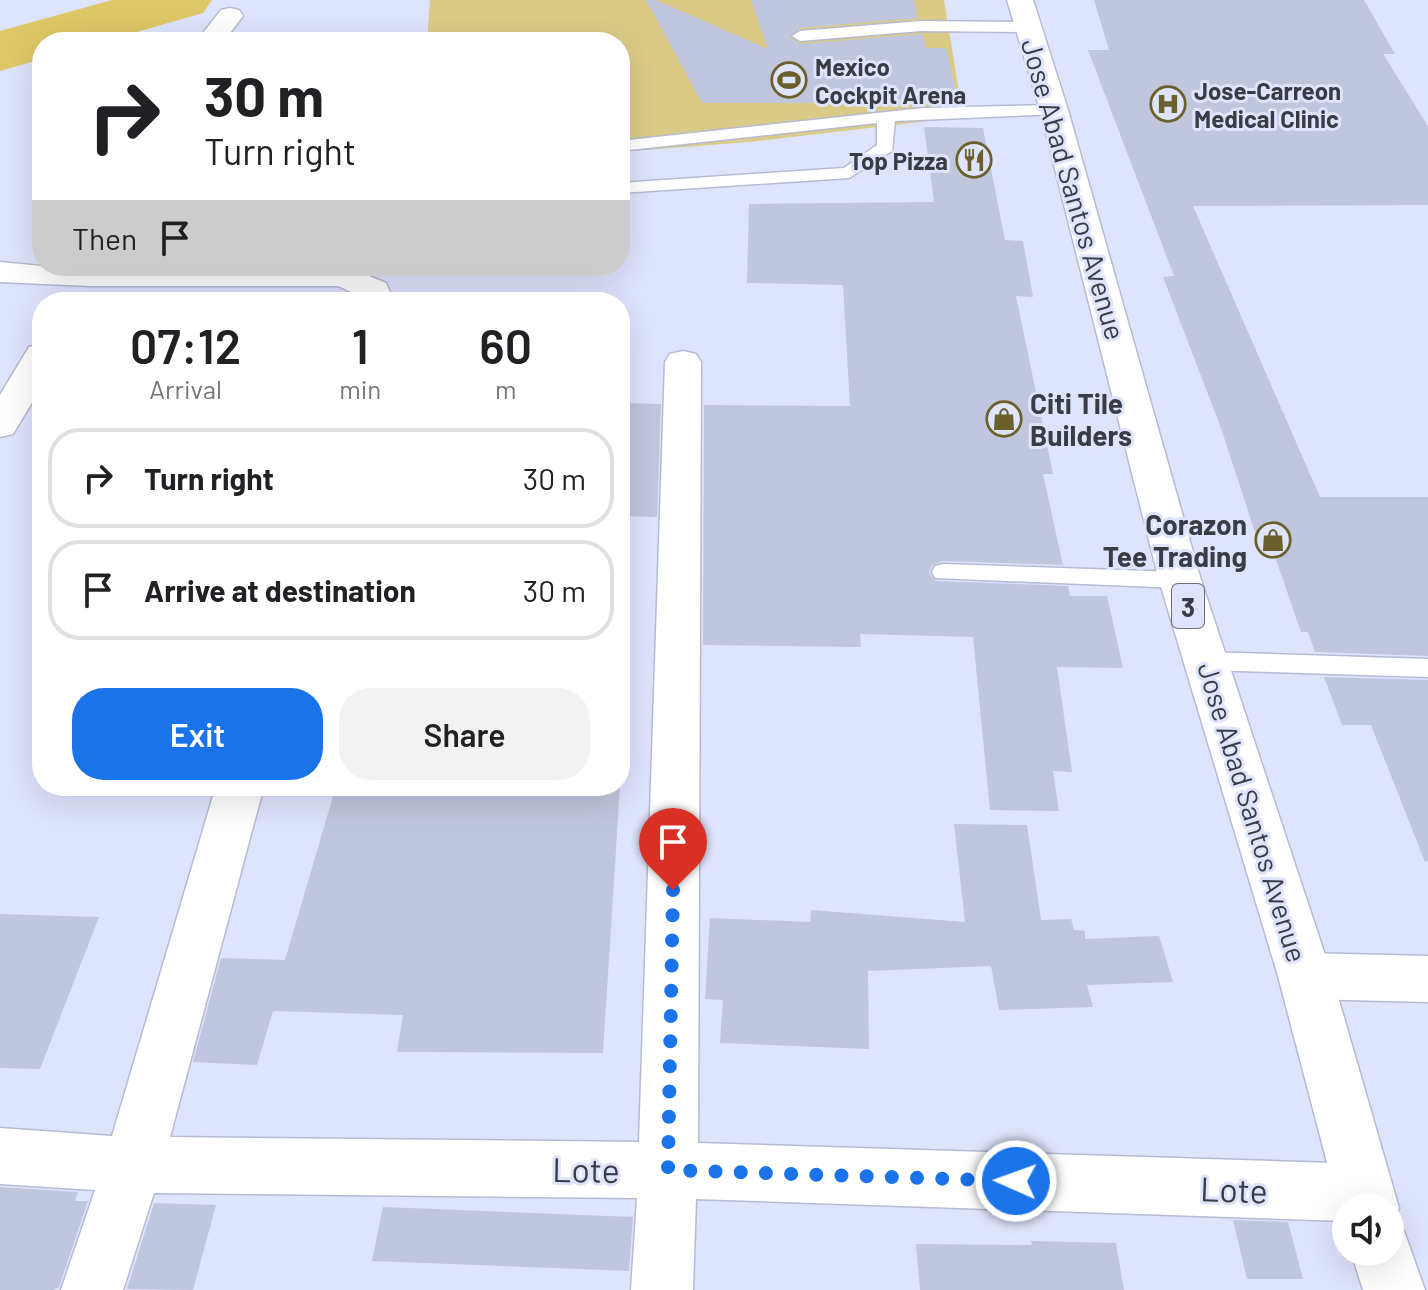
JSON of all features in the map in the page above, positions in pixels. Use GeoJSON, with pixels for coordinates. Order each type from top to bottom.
{"type":"FeatureCollection","features":[{"type":"Feature","properties":{"kind":"main road","name":"Jose Abad Santos Avenue"},"geometry":{"type":"LineString","coordinates":[[1024,13],[1054,110],[1180,580],[1305,976],[1364,1194]]}},
{"type":"Feature","properties":{"kind":"main road"},"geometry":{"type":"LineString","coordinates":[[217,32],[230,16]]}},
{"type":"Feature","properties":{"kind":"main road"},"geometry":{"type":"LineString","coordinates":[[0,272],[32,275]]}},
{"type":"Feature","properties":{"kind":"main road"},"geometry":{"type":"LineString","coordinates":[[38,276],[86,281],[344,276],[361,281],[374,292]]}},
{"type":"Feature","properties":{"kind":"main road"},"geometry":{"type":"LineString","coordinates":[[662,1290],[668,1170],[683,362]]}},
{"type":"Feature","properties":{"kind":"main road"},"geometry":{"type":"LineString","coordinates":[[0,426],[32,372]]}},
{"type":"Feature","properties":{"kind":"main road"},"geometry":{"type":"LineString","coordinates":[[92,1290],[133,1165],[237,796]]}},
{"type":"Feature","properties":{"kind":"main road"},"geometry":{"type":"LineString","coordinates":[[1305,976],[1428,979]]}},
{"type":"Feature","properties":{"kind":"main road","name":"Lote"},"geometry":{"type":"LineString","coordinates":[[0,1156],[133,1165],[668,1170],[1332,1199]]}},
{"type":"Feature","properties":{"kind":"main road"},"geometry":{"type":"LineString","coordinates":[[1386,1266],[1394,1290]]}},
{"type":"Feature","properties":{"kind":"lane"},"geometry":{"type":"LineString","coordinates":[[800,36],[921,26],[1024,13]]}},
{"type":"Feature","properties":{"kind":"lane"},"geometry":{"type":"LineString","coordinates":[[630,145],[886,117],[1054,110]]}},
{"type":"Feature","properties":{"kind":"lane"},"geometry":{"type":"LineString","coordinates":[[630,187],[849,173],[886,147],[886,117]]}},
{"type":"Feature","properties":{"kind":"lane"},"geometry":{"type":"LineString","coordinates":[[944,572],[1180,580]]}},
{"type":"Feature","properties":{"kind":"lane"},"geometry":{"type":"LineString","coordinates":[[1206,661],[1428,668]]}},
{"type":"Feature","properties":{"kind":"shaded area","name":"Mexico Cockpit Arena"},"geometry":{"type":"Polygon","coordinates":[[[430,0],[944,0],[963,117],[749,142],[630,151],[630,32],[428,32],[430,0]]]}},
{"type":"Feature","properties":{"kind":"building"},"geometry":{"type":"Polygon","coordinates":[[[646,0],[656,0],[768,49],[751,0],[914,0],[918,18],[800,28],[789,37],[800,44],[923,34],[926,48],[946,48],[959,103],[702,103],[646,0]]]}},
{"type":"Feature","properties":{"kind":"building"},"geometry":{"type":"Polygon","coordinates":[[[1094,0],[1364,0],[1395,54],[1383,54],[1428,126],[1428,205],[1193,206],[1320,497],[1428,497],[1428,656],[1315,652],[1308,632],[1301,632],[1273,551],[1261,551],[1221,428],[1163,277],[1174,276],[1088,50],[1109,50],[1094,0]]]}},
{"type":"Feature","properties":{"kind":"building"},"geometry":{"type":"Polygon","coordinates":[[[924,127],[983,128],[1005,240],[1023,241],[1033,297],[1016,296],[1053,474],[1043,474],[1063,565],[944,561],[932,565],[929,573],[935,581],[1068,586],[1070,596],[1107,596],[1123,668],[1057,667],[1072,772],[1053,771],[1059,811],[990,810],[973,637],[860,634],[861,647],[703,645],[704,405],[850,406],[843,285],[747,283],[749,204],[934,202],[924,127]]]}},
{"type":"Feature","properties":{"kind":"building"},"geometry":{"type":"Polygon","coordinates":[[[630,403],[661,404],[657,517],[630,516],[630,403]]]}},
{"type":"Feature","properties":{"kind":"building"},"geometry":{"type":"Polygon","coordinates":[[[1324,677],[1428,680],[1428,861],[1425,862],[1371,725],[1342,725],[1324,677]]]}},
{"type":"Feature","properties":{"kind":"building"},"geometry":{"type":"Polygon","coordinates":[[[333,796],[619,796],[603,1053],[397,1052],[403,1015],[273,1011],[257,1065],[193,1062],[221,958],[285,960],[333,796]]]}},
{"type":"Feature","properties":{"kind":"building"},"geometry":{"type":"Polygon","coordinates":[[[954,824],[1027,825],[1041,920],[1071,919],[1074,930],[1085,931],[1085,939],[1159,936],[1173,982],[1087,985],[1093,1007],[999,1010],[991,966],[868,971],[869,1049],[720,1043],[723,1000],[705,999],[710,918],[810,922],[811,910],[965,922],[954,824]]]}},
{"type":"Feature","properties":{"kind":"building"},"geometry":{"type":"Polygon","coordinates":[[[0,914],[99,917],[40,1069],[0,1068],[0,914]]]}},
{"type":"Feature","properties":{"kind":"building"},"geometry":{"type":"Polygon","coordinates":[[[0,1187],[78,1192],[75,1201],[88,1201],[59,1287],[53,1290],[0,1290],[0,1187]]]}},
{"type":"Feature","properties":{"kind":"building"},"geometry":{"type":"Polygon","coordinates":[[[154,1203],[216,1205],[193,1290],[127,1289],[154,1203]]]}},
{"type":"Feature","properties":{"kind":"building"},"geometry":{"type":"Polygon","coordinates":[[[383,1207],[633,1217],[629,1271],[372,1261],[383,1207]]]}},
{"type":"Feature","properties":{"kind":"building"},"geometry":{"type":"Polygon","coordinates":[[[1233,1220],[1288,1222],[1303,1279],[1247,1279],[1233,1220]]]}},
{"type":"Feature","properties":{"kind":"building"},"geometry":{"type":"Polygon","coordinates":[[[1031,1241],[1116,1243],[1124,1290],[920,1290],[916,1244],[1032,1245],[1031,1241]]]}},
{"type":"Feature","properties":{"kind":"waterway"},"geometry":{"type":"LineString","coordinates":[[67,32],[181,0]]}},
{"type":"Feature","properties":{"kind":"waterway"},"geometry":{"type":"LineString","coordinates":[[0,51],[32,42]]}},
{"type":"Feature","properties":{"kind":"place","name":"Mexico Cockpit Arena"},"geometry":{"type":"Point","coordinates":[789,80]}},
{"type":"Feature","properties":{"kind":"place","name":"Jose-Carreon Medical Clinic"},"geometry":{"type":"Point","coordinates":[1168,104]}},
{"type":"Feature","properties":{"kind":"place","name":"Top Pizza"},"geometry":{"type":"Point","coordinates":[974,160]}},
{"type":"Feature","properties":{"kind":"place","name":"Citi Tile Builders"},"geometry":{"type":"Point","coordinates":[1004,419]}},
{"type":"Feature","properties":{"kind":"place","name":"Corazon Tee Trading"},"geometry":{"type":"Point","coordinates":[1273,540]}},
{"type":"Feature","properties":{"kind":"route"},"geometry":{"type":"LineString","coordinates":[[673,890],[668,1170],[1016,1181]]}}]}
